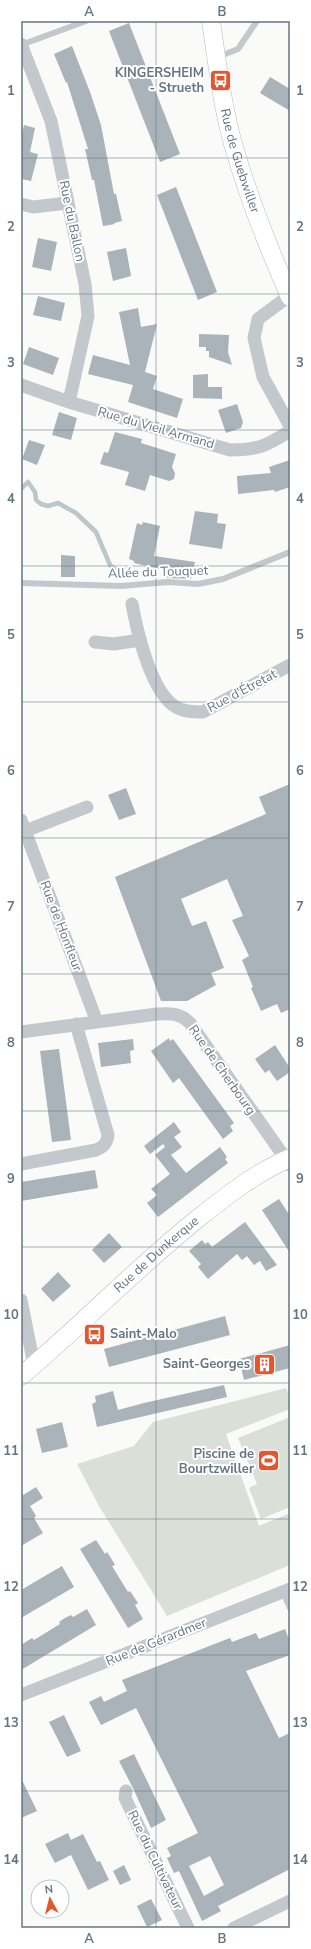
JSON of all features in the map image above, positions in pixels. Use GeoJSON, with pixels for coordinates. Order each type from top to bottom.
{"type":"FeatureCollection","features":[{"type":"Feature","properties":{"kind":"street","name":"Rue de Guebwiller"},"geometry":{"type":"LineString","coordinates":[[211,21],[216,58],[233,143],[255,214],[290,296],[258,319],[254,338],[263,377],[290,426]]}},
{"type":"Feature","properties":{"kind":"street","name":"Rue du Ballon"},"geometry":{"type":"LineString","coordinates":[[22,49],[51,121],[85,284],[88,316],[69,402]]}},
{"type":"Feature","properties":{"kind":"street"},"geometry":{"type":"LineString","coordinates":[[21,204],[33,208],[68,203]]}},
{"type":"Feature","properties":{"kind":"street","name":"Rue du Vieil Armand"},"geometry":{"type":"LineString","coordinates":[[21,385],[69,402],[230,450],[252,450],[272,442],[290,431]]}},
{"type":"Feature","properties":{"kind":"street","name":"Rue d'Étretat"},"geometry":{"type":"LineString","coordinates":[[132,604],[140,640],[159,690],[166,700],[176,708],[191,712],[203,712],[290,665]]}},
{"type":"Feature","properties":{"kind":"street"},"geometry":{"type":"LineString","coordinates":[[95,642],[114,644],[140,640]]}},
{"type":"Feature","properties":{"kind":"street","name":"Rue de Honfleur"},"geometry":{"type":"LineString","coordinates":[[87,808],[23,826],[97,1022]]}},
{"type":"Feature","properties":{"kind":"street","name":"Rue de Cherbourg"},"geometry":{"type":"LineString","coordinates":[[21,1032],[167,1013],[185,1018],[289,1161]]}},
{"type":"Feature","properties":{"kind":"street"},"geometry":{"type":"LineString","coordinates":[[21,1164],[96,1150],[102,1148],[107,1140],[108,1135],[76,1024]]}},
{"type":"Feature","properties":{"kind":"street","name":"Rue de Dunkerque"},"geometry":{"type":"LineString","coordinates":[[27,1370],[151,1257],[190,1225],[251,1180],[289,1161]]}},
{"type":"Feature","properties":{"kind":"street","name":"Rue de Dunkerque"},"geometry":{"type":"LineString","coordinates":[[21,1300],[27,1370]]}},
{"type":"Feature","properties":{"kind":"street","name":"Rue de Gérardmer"},"geometry":{"type":"LineString","coordinates":[[21,1695],[286,1590]]}},
{"type":"Feature","properties":{"kind":"street","name":"Rue du Cultivateur"},"geometry":{"type":"LineString","coordinates":[[126,1791],[125,1798],[188,1928]]}},
{"type":"Feature","properties":{"kind":"street"},"geometry":{"type":"LineString","coordinates":[[234,1928],[290,1901]]}},
{"type":"Feature","properties":{"kind":"lane"},"geometry":{"type":"LineString","coordinates":[[22,49],[86,21]]}},
{"type":"Feature","properties":{"kind":"lane"},"geometry":{"type":"LineString","coordinates":[[216,58],[238,49],[257,21]]}},
{"type":"Feature","properties":{"kind":"lane","name":"Allée du Touquet"},"geometry":{"type":"LineString","coordinates":[[21,583],[121,586],[168,582],[198,584],[223,580],[290,552]]}},
{"type":"Feature","properties":{"kind":"lane"},"geometry":{"type":"LineString","coordinates":[[286,1590],[290,1608]]}},
{"type":"Feature","properties":{"kind":"shaded area"},"geometry":{"type":"Polygon","coordinates":[[[286,1388],[290,1398],[290,1409],[226,1434],[259,1526],[290,1513],[290,1565],[167,1616],[99,1506],[77,1464],[134,1446],[153,1422],[286,1388]]]}},
{"type":"Feature","properties":{"kind":"shaded area","name":"Piscine de Bourtzwiller"},"geometry":{"type":"Polygon","coordinates":[[[290,1417],[290,1507],[261,1519],[249,1488],[257,1484],[238,1438],[290,1417]]]}},
{"type":"Feature","properties":{"kind":"building"},"geometry":{"type":"Polygon","coordinates":[[[129,23],[180,154],[160,162],[109,31],[129,23]]]}},
{"type":"Feature","properties":{"kind":"building"},"geometry":{"type":"Polygon","coordinates":[[[72,46],[101,125],[114,194],[116,194],[122,221],[114,223],[115,224],[103,226],[94,180],[92,180],[85,149],[88,149],[67,82],[66,83],[54,54],[72,46]]]}},
{"type":"Feature","properties":{"kind":"building"},"geometry":{"type":"Polygon","coordinates":[[[270,77],[290,89],[290,111],[260,93],[270,77]]]}},
{"type":"Feature","properties":{"kind":"building"},"geometry":{"type":"Polygon","coordinates":[[[24,125],[35,128],[30,152],[38,154],[31,181],[21,179],[21,138],[24,125]]]}},
{"type":"Feature","properties":{"kind":"building"},"geometry":{"type":"Polygon","coordinates":[[[176,187],[217,292],[198,300],[157,195],[176,187]]]}},
{"type":"Feature","properties":{"kind":"building"},"geometry":{"type":"Polygon","coordinates":[[[38,238],[57,242],[51,271],[32,267],[38,238]]]}},
{"type":"Feature","properties":{"kind":"building"},"geometry":{"type":"Polygon","coordinates":[[[126,248],[131,276],[113,281],[107,252],[126,248]]]}},
{"type":"Feature","properties":{"kind":"building"},"geometry":{"type":"Polygon","coordinates":[[[38,296],[65,303],[61,321],[33,315],[38,296]]]}},
{"type":"Feature","properties":{"kind":"building"},"geometry":{"type":"Polygon","coordinates":[[[138,308],[141,327],[157,324],[145,372],[157,376],[153,389],[183,399],[177,418],[128,402],[133,385],[88,374],[93,355],[130,365],[119,312],[138,308]]]}},
{"type":"Feature","properties":{"kind":"building"},"geometry":{"type":"Polygon","coordinates":[[[199,334],[229,335],[228,352],[232,365],[209,357],[209,351],[206,351],[206,347],[199,347],[199,334]]]}},
{"type":"Feature","properties":{"kind":"building"},"geometry":{"type":"Polygon","coordinates":[[[29,347],[59,358],[53,375],[23,364],[29,347]]]}},
{"type":"Feature","properties":{"kind":"building"},"geometry":{"type":"Polygon","coordinates":[[[208,374],[208,387],[222,387],[222,399],[193,398],[193,375],[208,374]]]}},
{"type":"Feature","properties":{"kind":"building"},"geometry":{"type":"Polygon","coordinates":[[[237,404],[243,422],[241,428],[226,433],[218,410],[237,404]]]}},
{"type":"Feature","properties":{"kind":"building"},"geometry":{"type":"Polygon","coordinates":[[[59,412],[77,418],[71,440],[52,435],[59,412]]]}},
{"type":"Feature","properties":{"kind":"building"},"geometry":{"type":"Polygon","coordinates":[[[115,432],[142,439],[141,443],[176,454],[172,467],[175,473],[174,479],[169,481],[150,475],[145,491],[125,485],[129,472],[100,464],[104,452],[108,453],[115,432]]]}},
{"type":"Feature","properties":{"kind":"building"},"geometry":{"type":"Polygon","coordinates":[[[29,440],[45,445],[37,465],[22,459],[29,440]]]}},
{"type":"Feature","properties":{"kind":"building"},"geometry":{"type":"Polygon","coordinates":[[[290,460],[290,487],[275,492],[274,490],[238,494],[237,476],[271,473],[269,467],[290,460]]]}},
{"type":"Feature","properties":{"kind":"building"},"geometry":{"type":"Polygon","coordinates":[[[195,511],[218,514],[217,523],[226,524],[222,549],[189,544],[195,511]]]}},
{"type":"Feature","properties":{"kind":"building"},"geometry":{"type":"Polygon","coordinates":[[[143,522],[160,526],[154,556],[195,562],[191,579],[167,578],[168,571],[134,563],[134,561],[129,559],[137,523],[142,525],[143,522]]]}},
{"type":"Feature","properties":{"kind":"building"},"geometry":{"type":"Polygon","coordinates":[[[61,555],[75,556],[75,577],[61,577],[61,555]]]}},
{"type":"Feature","properties":{"kind":"building"},"geometry":{"type":"Polygon","coordinates":[[[290,784],[290,1009],[281,1013],[277,1004],[261,1011],[251,988],[253,987],[242,960],[249,956],[232,920],[243,916],[227,879],[181,899],[192,926],[206,921],[224,968],[211,973],[216,985],[187,1001],[161,1001],[115,877],[266,814],[259,797],[290,784]]]}},
{"type":"Feature","properties":{"kind":"building"},"geometry":{"type":"Polygon","coordinates":[[[126,788],[136,814],[119,820],[108,795],[126,788]]]}},
{"type":"Feature","properties":{"kind":"building"},"geometry":{"type":"Polygon","coordinates":[[[169,1038],[170,1041],[173,1039],[234,1123],[230,1126],[233,1131],[223,1139],[179,1078],[173,1083],[151,1051],[169,1038]]]}},
{"type":"Feature","properties":{"kind":"building"},"geometry":{"type":"Polygon","coordinates":[[[133,1039],[134,1050],[130,1051],[131,1063],[101,1067],[98,1043],[133,1039]]]}},
{"type":"Feature","properties":{"kind":"building"},"geometry":{"type":"Polygon","coordinates":[[[275,1045],[290,1068],[290,1072],[277,1081],[269,1070],[265,1073],[255,1059],[275,1045]]]}},
{"type":"Feature","properties":{"kind":"building"},"geometry":{"type":"Polygon","coordinates":[[[59,1049],[71,1140],[52,1142],[40,1051],[59,1049]]]}},
{"type":"Feature","properties":{"kind":"building"},"geometry":{"type":"Polygon","coordinates":[[[174,1122],[181,1132],[174,1137],[182,1147],[171,1155],[186,1173],[220,1147],[227,1157],[225,1159],[228,1163],[158,1217],[147,1203],[157,1195],[151,1189],[170,1174],[155,1155],[165,1147],[163,1144],[150,1154],[144,1146],[174,1122]]]}},
{"type":"Feature","properties":{"kind":"building"},"geometry":{"type":"Polygon","coordinates":[[[95,1170],[98,1188],[21,1201],[21,1182],[95,1170]]]}},
{"type":"Feature","properties":{"kind":"building"},"geometry":{"type":"Polygon","coordinates":[[[279,1199],[290,1216],[290,1253],[262,1210],[279,1199]]]}},
{"type":"Feature","properties":{"kind":"building"},"geometry":{"type":"Polygon","coordinates":[[[245,1222],[277,1265],[266,1271],[260,1261],[254,1265],[247,1256],[242,1260],[237,1254],[208,1279],[198,1267],[201,1264],[189,1251],[202,1240],[205,1244],[208,1242],[212,1247],[245,1222]]]}},
{"type":"Feature","properties":{"kind":"building"},"geometry":{"type":"Polygon","coordinates":[[[109,1233],[122,1247],[104,1263],[92,1250],[109,1233]]]}},
{"type":"Feature","properties":{"kind":"building"},"geometry":{"type":"Polygon","coordinates":[[[58,1272],[71,1286],[53,1302],[41,1289],[58,1272]]]}},
{"type":"Feature","properties":{"kind":"building"},"geometry":{"type":"Polygon","coordinates":[[[225,1316],[230,1335],[109,1367],[104,1349],[225,1316]]]}},
{"type":"Feature","properties":{"kind":"building","name":"Saint-Georges"},"geometry":{"type":"Polygon","coordinates":[[[290,1345],[290,1368],[244,1380],[239,1359],[290,1345]]]}},
{"type":"Feature","properties":{"kind":"building"},"geometry":{"type":"Polygon","coordinates":[[[224,1385],[227,1397],[97,1427],[92,1404],[96,1402],[95,1396],[113,1391],[118,1410],[224,1385]]]}},
{"type":"Feature","properties":{"kind":"building"},"geometry":{"type":"Polygon","coordinates":[[[62,1422],[68,1447],[42,1453],[36,1429],[62,1422]]]}},
{"type":"Feature","properties":{"kind":"building"},"geometry":{"type":"Polygon","coordinates":[[[36,1487],[43,1498],[30,1506],[36,1516],[34,1518],[43,1533],[21,1546],[21,1492],[23,1495],[36,1487]]]}},
{"type":"Feature","properties":{"kind":"building"},"geometry":{"type":"Polygon","coordinates":[[[96,1540],[105,1554],[107,1552],[111,1558],[115,1565],[112,1566],[128,1592],[130,1591],[138,1603],[135,1605],[143,1619],[128,1628],[80,1549],[96,1540]]]}},
{"type":"Feature","properties":{"kind":"building"},"geometry":{"type":"Polygon","coordinates":[[[62,1566],[74,1587],[21,1618],[21,1590],[62,1566]]]}},
{"type":"Feature","properties":{"kind":"building"},"geometry":{"type":"Polygon","coordinates":[[[87,1609],[96,1625],[21,1670],[21,1645],[32,1638],[34,1640],[60,1624],[59,1622],[65,1618],[71,1615],[73,1617],[87,1609]]]}},
{"type":"Feature","properties":{"kind":"building"},"geometry":{"type":"Polygon","coordinates":[[[285,1629],[290,1642],[290,1655],[246,1671],[279,1738],[290,1733],[290,1869],[218,1906],[221,1911],[202,1921],[179,1871],[174,1873],[167,1858],[171,1856],[167,1848],[198,1833],[136,1708],[101,1725],[89,1702],[101,1696],[104,1702],[127,1691],[122,1680],[230,1638],[232,1642],[256,1633],[259,1639],[285,1629]],[[210,1856],[189,1866],[204,1896],[224,1885],[210,1856]]]}},
{"type":"Feature","properties":{"kind":"building"},"geometry":{"type":"Polygon","coordinates":[[[64,1715],[81,1751],[67,1757],[49,1722],[64,1715]]]}},
{"type":"Feature","properties":{"kind":"building"},"geometry":{"type":"Polygon","coordinates":[[[134,1754],[166,1820],[151,1828],[119,1761],[134,1754]]]}},
{"type":"Feature","properties":{"kind":"building"},"geometry":{"type":"Polygon","coordinates":[[[21,1778],[37,1811],[21,1818],[21,1778]]]}},
{"type":"Feature","properties":{"kind":"building"},"geometry":{"type":"Polygon","coordinates":[[[68,1833],[71,1840],[83,1834],[97,1862],[100,1861],[109,1880],[88,1890],[71,1855],[55,1863],[45,1844],[68,1833]]]}},
{"type":"Feature","properties":{"kind":"building"},"geometry":{"type":"Polygon","coordinates":[[[124,1865],[131,1880],[120,1885],[113,1871],[124,1865]]]}},
{"type":"Feature","properties":{"kind":"building"},"geometry":{"type":"Polygon","coordinates":[[[151,1899],[162,1920],[147,1927],[137,1906],[151,1899]]]}},
{"type":"Feature","properties":{"kind":"waterway"},"geometry":{"type":"LineString","coordinates":[[21,489],[28,482],[35,492],[36,500],[41,504],[48,506],[58,503],[76,513],[96,532],[110,565],[116,570],[131,575]]}},
{"type":"Feature","properties":{"kind":"place","name":"KINGERSHEIM - Strueth"},"geometry":{"type":"Point","coordinates":[220,80]}},
{"type":"Feature","properties":{"kind":"place","name":"Saint-Malo"},"geometry":{"type":"Point","coordinates":[94,1334]}},
{"type":"Feature","properties":{"kind":"place","name":"Saint-Georges"},"geometry":{"type":"Point","coordinates":[265,1364]}},
{"type":"Feature","properties":{"kind":"place","name":"Piscine de Bourtzwiller"},"geometry":{"type":"Point","coordinates":[269,1461]}}]}
